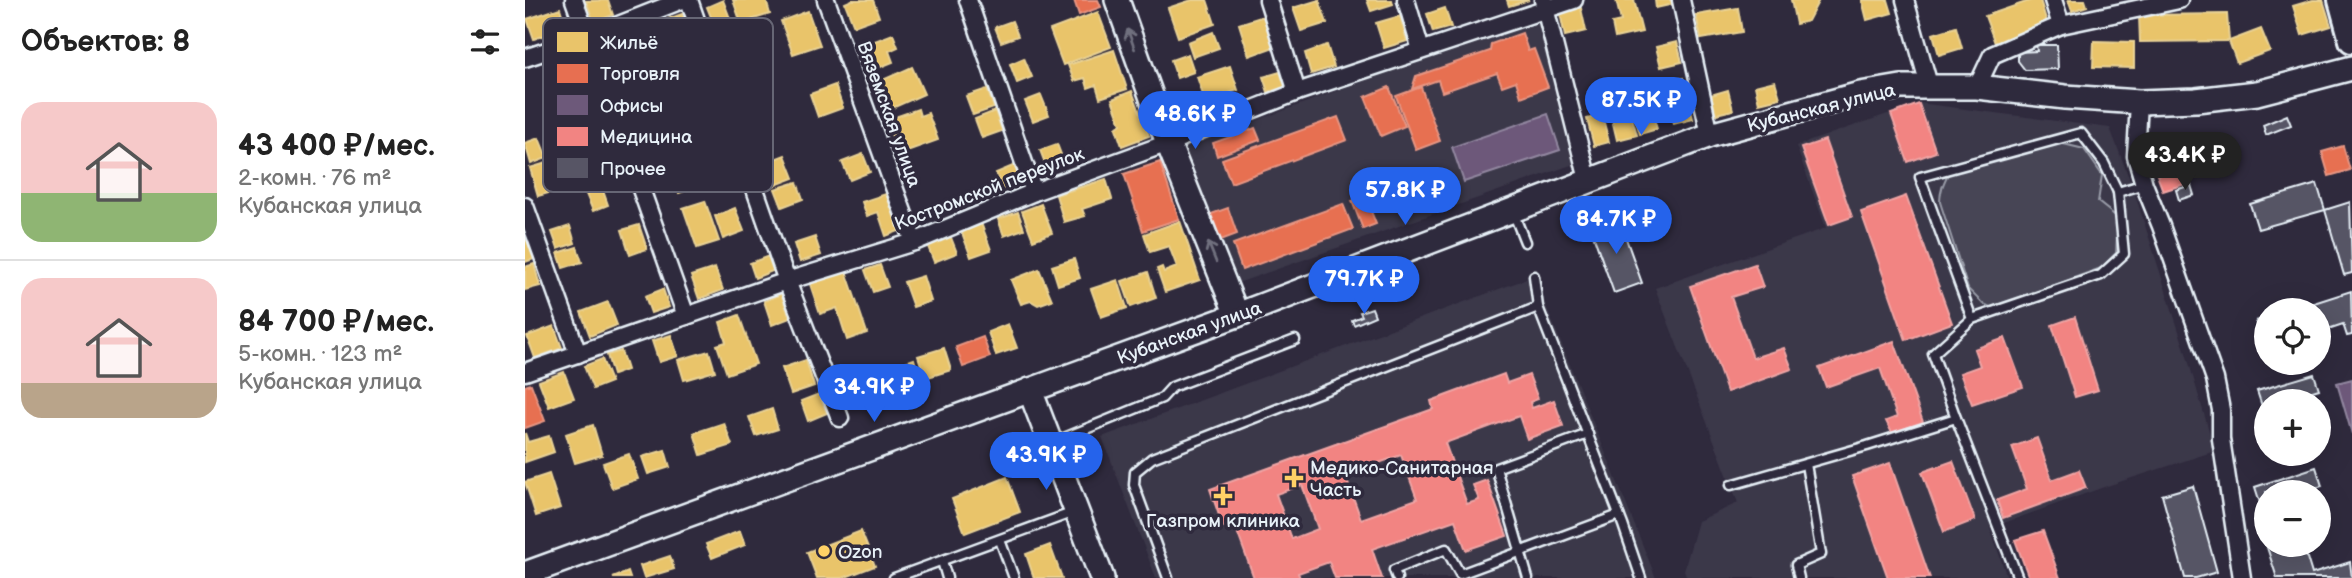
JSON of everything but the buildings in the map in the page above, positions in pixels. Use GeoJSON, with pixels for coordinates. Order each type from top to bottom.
{"type":"FeatureCollection","features":[{"type":"Feature","properties":{"kind":"main road"},"geometry":{"type":"LineString","coordinates":[[1117,0],[1168,143],[1237,315]]}},
{"type":"Feature","properties":{"kind":"main road"},"geometry":{"type":"LineString","coordinates":[[2340,0],[2352,40]]}},
{"type":"Feature","properties":{"kind":"main road","name":"Кубанская улица"},"geometry":{"type":"LineString","coordinates":[[526,570],[1237,315],[1710,135],[1860,94],[1901,87],[1977,86],[2065,97],[2139,102],[2196,100],[2257,93],[2352,68]]}},
{"type":"Feature","properties":{"kind":"main road"},"geometry":{"type":"LineString","coordinates":[[1030,390],[1102,578]]}},
{"type":"Feature","properties":{"kind":"street"},"geometry":{"type":"LineString","coordinates":[[574,0],[581,18]]}},
{"type":"Feature","properties":{"kind":"street"},"geometry":{"type":"LineString","coordinates":[[636,18],[682,0]]}},
{"type":"Feature","properties":{"kind":"street"},"geometry":{"type":"LineString","coordinates":[[688,0],[694,18]]}},
{"type":"Feature","properties":{"kind":"street","name":"Вяземская улица"},"geometry":{"type":"LineString","coordinates":[[826,0],[914,242]]}},
{"type":"Feature","properties":{"kind":"street"},"geometry":{"type":"LineString","coordinates":[[968,0],[1034,192]]}},
{"type":"Feature","properties":{"kind":"street"},"geometry":{"type":"LineString","coordinates":[[1268,0],[1297,92]]}},
{"type":"Feature","properties":{"kind":"street"},"geometry":{"type":"LineString","coordinates":[[1406,0],[1421,50]]}},
{"type":"Feature","properties":{"kind":"street","name":"Костромской переулок"},"geometry":{"type":"LineString","coordinates":[[525,372],[787,281],[914,242],[1034,192],[1297,92],[1544,4],[1574,0]]}},
{"type":"Feature","properties":{"kind":"street"},"geometry":{"type":"LineString","coordinates":[[1681,0],[1710,135]]}},
{"type":"Feature","properties":{"kind":"street"},"geometry":{"type":"LineString","coordinates":[[1905,0],[1929,85]]}},
{"type":"Feature","properties":{"kind":"street"},"geometry":{"type":"LineString","coordinates":[[2053,0],[2061,25]]}},
{"type":"Feature","properties":{"kind":"street"},"geometry":{"type":"LineString","coordinates":[[1977,86],[1992,55],[2061,25],[2178,0]]}},
{"type":"Feature","properties":{"kind":"street"},"geometry":{"type":"LineString","coordinates":[[1544,4],[1588,180]]}},
{"type":"Feature","properties":{"kind":"street"},"geometry":{"type":"LineString","coordinates":[[525,58],[543,52]]}},
{"type":"Feature","properties":{"kind":"street"},"geometry":{"type":"LineString","coordinates":[[2139,102],[2136,156],[2215,379],[2221,410],[2221,439],[2242,578]]}},
{"type":"Feature","properties":{"kind":"street"},"geometry":{"type":"LineString","coordinates":[[642,192],[686,316]]}},
{"type":"Feature","properties":{"kind":"street"},"geometry":{"type":"LineString","coordinates":[[756,192],[840,418]]}},
{"type":"Feature","properties":{"kind":"street"},"geometry":{"type":"LineString","coordinates":[[525,206],[578,354]]}},
{"type":"Feature","properties":{"kind":"lane"},"geometry":{"type":"LineString","coordinates":[[1972,319],[1920,177],[2081,133],[2104,163],[2118,192],[2124,254],[2101,275],[1972,319],[1933,354],[2018,578]]}},
{"type":"Feature","properties":{"kind":"lane"},"geometry":{"type":"LineString","coordinates":[[2118,192],[2144,184]]}},
{"type":"Feature","properties":{"kind":"lane"},"geometry":{"type":"LineString","coordinates":[[1512,209],[1524,242]]}},
{"type":"Feature","properties":{"kind":"lane"},"geometry":{"type":"LineString","coordinates":[[1534,276],[1538,307],[1641,578]]}},
{"type":"Feature","properties":{"kind":"lane"},"geometry":{"type":"LineString","coordinates":[[1168,578],[1134,485],[1135,472],[1152,458],[1538,307]]}},
{"type":"Feature","properties":{"kind":"lane"},"geometry":{"type":"LineString","coordinates":[[1051,444],[1162,398],[1172,387],[1295,340]]}},
{"type":"Feature","properties":{"kind":"lane"},"geometry":{"type":"LineString","coordinates":[[1731,485],[1956,418]]}},
{"type":"Feature","properties":{"kind":"lane"},"geometry":{"type":"LineString","coordinates":[[1528,578],[1496,468],[1588,434]]}},
{"type":"Feature","properties":{"kind":"lane"},"geometry":{"type":"LineString","coordinates":[[1799,578],[1796,565],[1821,554],[1806,464]]}},
{"type":"Feature","properties":{"kind":"lane"},"geometry":{"type":"LineString","coordinates":[[894,578],[1077,511]]}},
{"type":"Feature","properties":{"kind":"lane"},"geometry":{"type":"LineString","coordinates":[[1397,578],[1394,570],[1446,549],[1461,576],[1520,550],[1619,515]]}},
{"type":"Feature","properties":{"kind":"lane"},"geometry":{"type":"LineString","coordinates":[[1000,540],[1014,578]]}},
{"type":"Feature","properties":{"kind":"lane"},"geometry":{"type":"LineString","coordinates":[[941,561],[947,578]]}},
{"type":"Feature","properties":{"kind":"shaded area"},"geometry":{"type":"Polygon","coordinates":[[[1537,17],[1574,164],[1235,284],[1179,149],[1537,17]]]}},
{"type":"Feature","properties":{"kind":"shaded area"},"geometry":{"type":"Polygon","coordinates":[[[1919,103],[2110,128],[2133,188],[2215,451],[1990,528],[2007,577],[2005,578],[1687,578],[1684,570],[1698,521],[1738,503],[1655,288],[1826,228],[1796,146],[1919,103]]]}},
{"type":"Feature","properties":{"kind":"shaded area"},"geometry":{"type":"Polygon","coordinates":[[[2055,142],[2084,149],[2102,175],[2098,202],[2118,218],[2116,253],[2101,268],[1992,308],[1982,303],[1968,289],[1940,202],[1943,184],[1948,174],[2055,142]]]}},
{"type":"Feature","properties":{"kind":"shaded area"},"geometry":{"type":"Polygon","coordinates":[[[1534,276],[1656,578],[1156,578],[1102,437],[1534,276]]]}},
{"type":"Feature","properties":{"kind":"place","name":"Медико-Санитарная Часть"},"geometry":{"type":"Point","coordinates":[1294,478]}},
{"type":"Feature","properties":{"kind":"place","name":"Газпром клиника"},"geometry":{"type":"Point","coordinates":[1223,496]}},
{"type":"Feature","properties":{"kind":"place","name":"Ozon"},"geometry":{"type":"Point","coordinates":[824,551]}}]}
